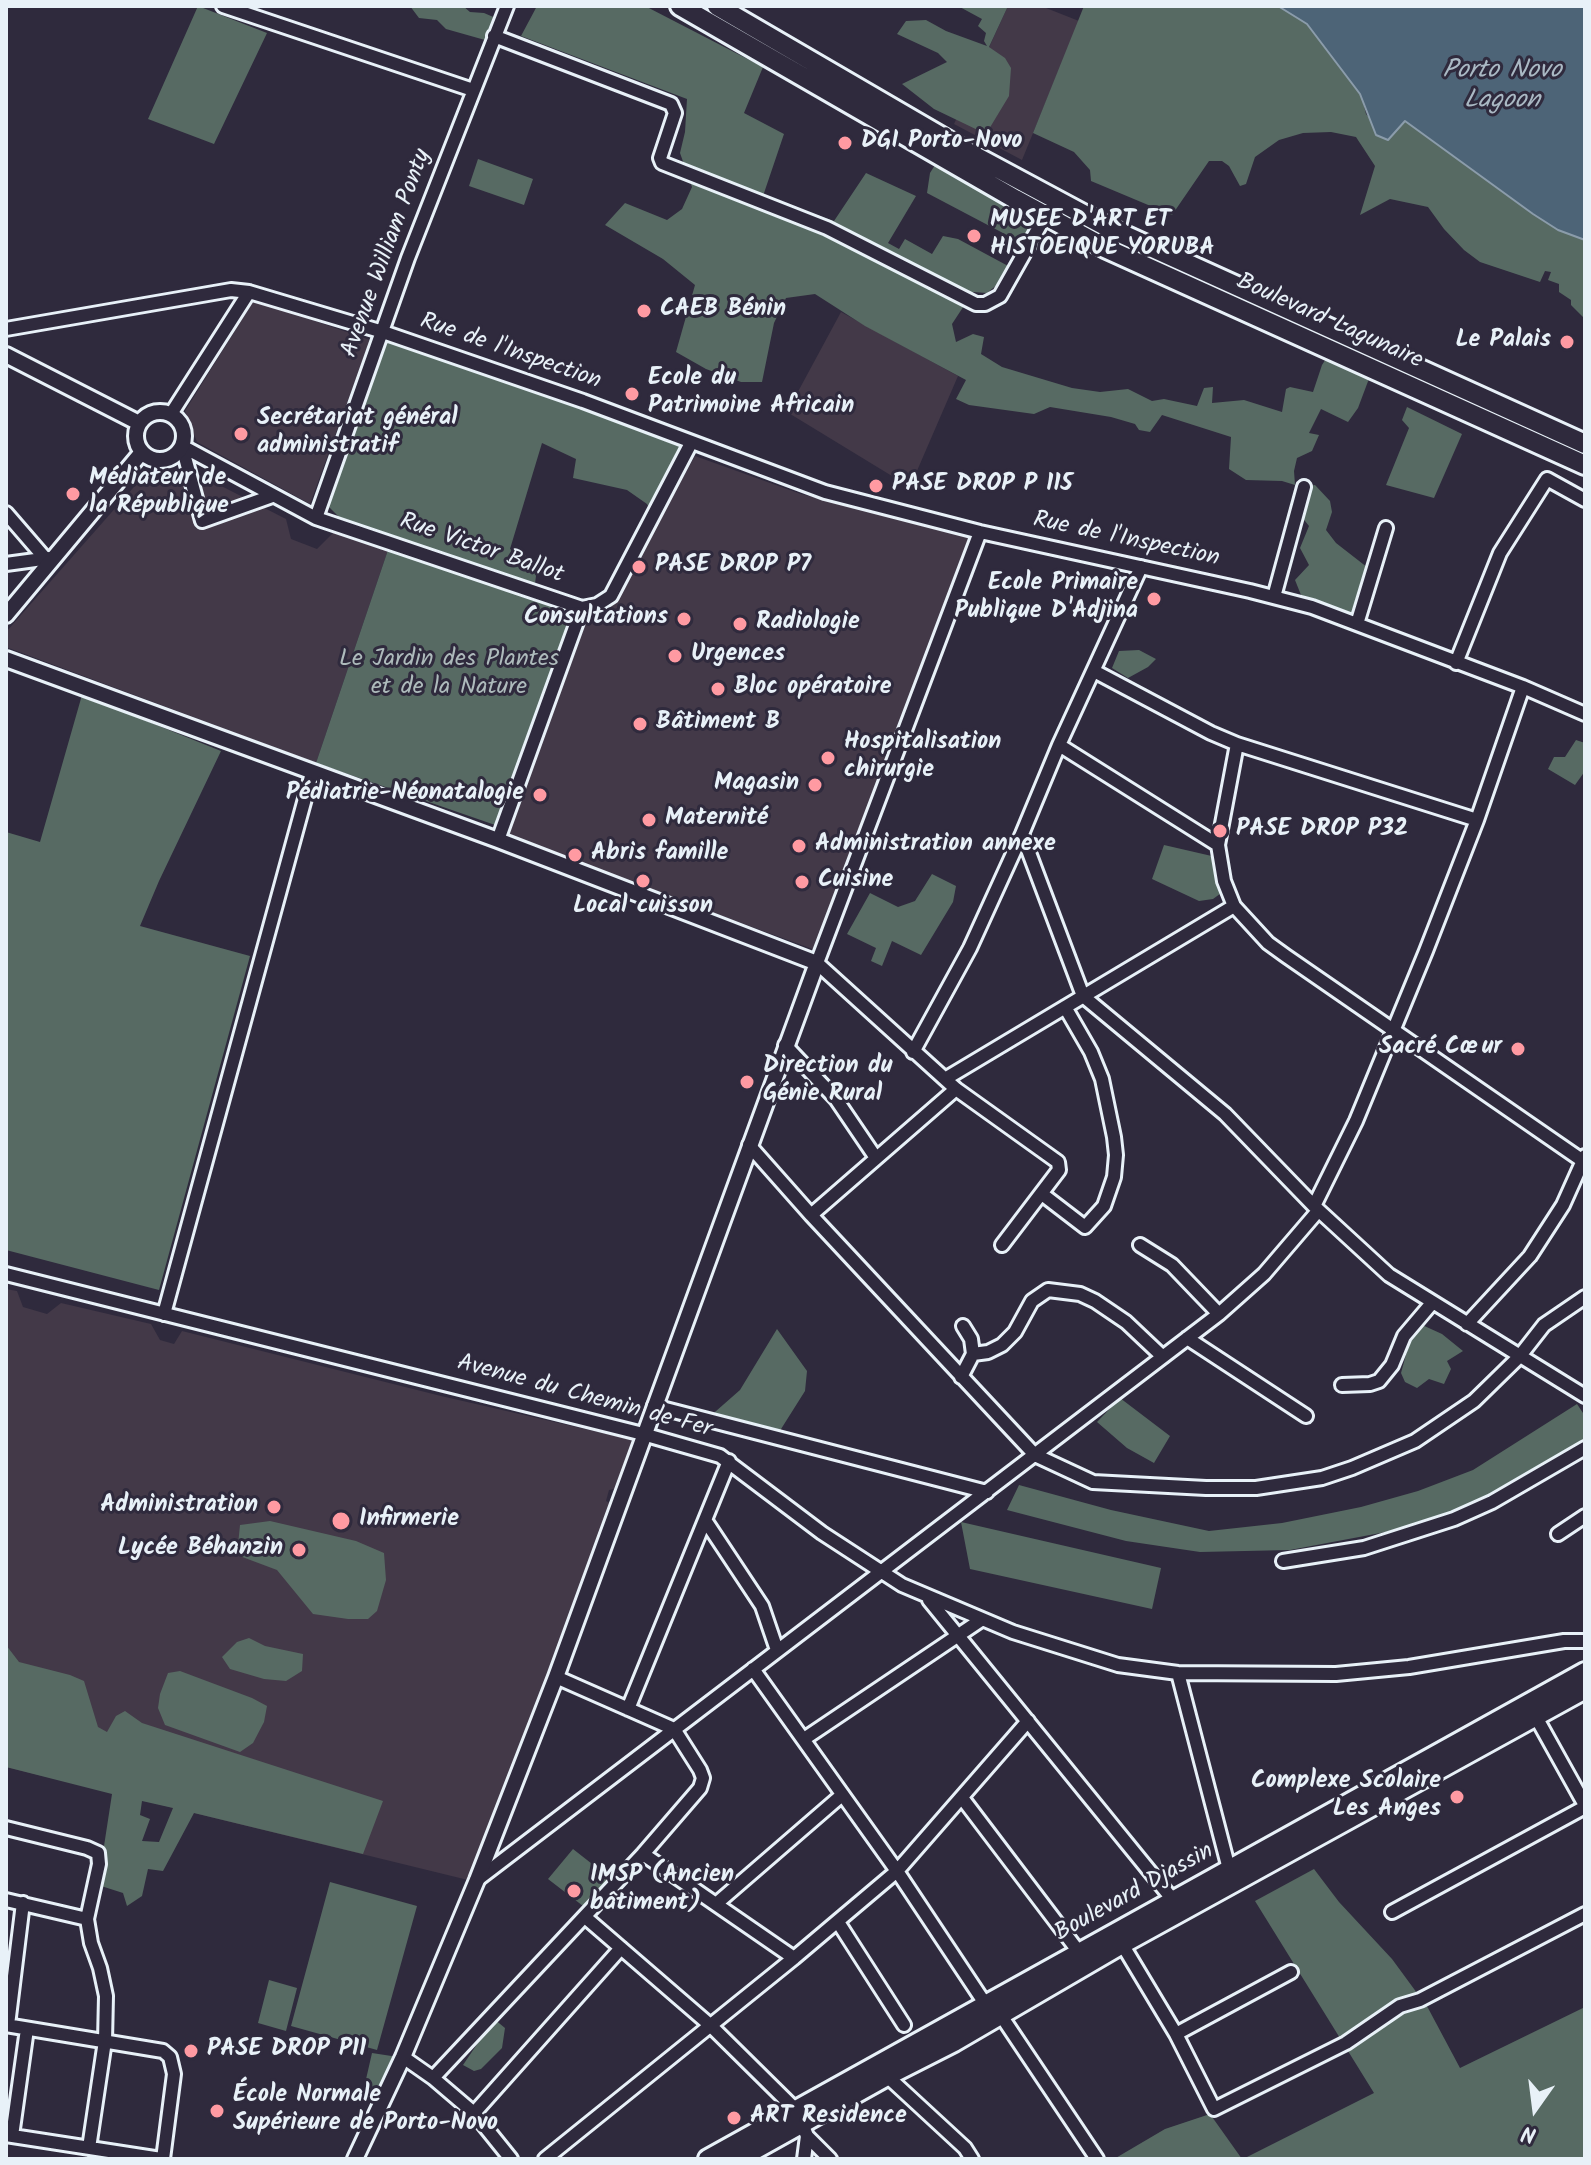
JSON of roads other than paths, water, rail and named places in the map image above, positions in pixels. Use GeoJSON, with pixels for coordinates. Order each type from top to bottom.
{"type":"FeatureCollection","features":[{"type":"Feature","properties":{"kind":"highway","name":"Boulevard Lagunaire"},"geometry":{"type":"LineString","coordinates":[[680,6],[1045,216],[1157,272],[1585,465]]}},
{"type":"Feature","properties":{"kind":"highway","name":"Boulevard Lagunaire"},"geometry":{"type":"LineString","coordinates":[[717,6],[973,155],[1162,253],[1585,444]]}},
{"type":"Feature","properties":{"kind":"highway","name":"Boulevard Djassin"},"geometry":{"type":"LineString","coordinates":[[708,2159],[802,2123],[993,2010],[1079,1952],[1585,1672]]}},
{"type":"Feature","properties":{"kind":"highway","name":"Boulevard Djassin"},"geometry":{"type":"LineString","coordinates":[[738,2159],[954,2042],[993,2010],[1122,1944],[1585,1689]]}},
{"type":"Feature","properties":{"kind":"main road"},"geometry":{"type":"LineString","coordinates":[[6,355],[139,423]]}},
{"type":"Feature","properties":{"kind":"main road"},"geometry":{"type":"LineString","coordinates":[[153,413],[171,414],[182,426],[182,446],[175,455],[164,460],[152,459],[142,452],[136,438],[139,423],[153,413]]}},
{"type":"Feature","properties":{"kind":"main road"},"geometry":{"type":"LineString","coordinates":[[6,615],[49,558],[142,452]]}},
{"type":"Feature","properties":{"kind":"main road"},"geometry":{"type":"LineString","coordinates":[[6,659],[498,840],[817,963],[556,1677],[477,1880],[403,2057],[355,2159]]}},
{"type":"Feature","properties":{"kind":"street"},"geometry":{"type":"LineString","coordinates":[[223,6],[473,90]]}},
{"type":"Feature","properties":{"kind":"street","name":"Avenue William Ponty"},"geometry":{"type":"LineString","coordinates":[[316,518],[408,258],[507,6]]}},
{"type":"Feature","properties":{"kind":"street"},"geometry":{"type":"LineString","coordinates":[[494,36],[671,104],[675,113],[660,158],[662,163],[827,228],[976,304],[993,301],[1000,296],[1055,199]]}},
{"type":"Feature","properties":{"kind":"street","name":"Rue de l'Inspection"},"geometry":{"type":"LineString","coordinates":[[6,329],[231,290],[249,292],[383,332],[583,401],[825,492],[980,532],[1274,597],[1357,624],[1585,714]]}},
{"type":"Feature","properties":{"kind":"street"},"geometry":{"type":"LineString","coordinates":[[171,414],[249,292]]}},
{"type":"Feature","properties":{"kind":"street","name":"Rue Victor Ballot"},"geometry":{"type":"LineString","coordinates":[[182,446],[316,518],[582,608],[604,601],[616,586],[691,443]]}},
{"type":"Feature","properties":{"kind":"street"},"geometry":{"type":"LineString","coordinates":[[182,446],[202,521],[272,496]]}},
{"type":"Feature","properties":{"kind":"street"},"geometry":{"type":"LineString","coordinates":[[1456,663],[1500,553],[1547,479],[1585,500]]}},
{"type":"Feature","properties":{"kind":"street"},"geometry":{"type":"LineString","coordinates":[[1274,597],[1304,487]]}},
{"type":"Feature","properties":{"kind":"street"},"geometry":{"type":"LineString","coordinates":[[6,513],[49,558]]}},
{"type":"Feature","properties":{"kind":"street"},"geometry":{"type":"LineString","coordinates":[[1357,624],[1386,528]]}},
{"type":"Feature","properties":{"kind":"street"},"geometry":{"type":"LineString","coordinates":[[980,532],[817,963],[956,1089],[1058,1162],[1059,1170],[1002,1245]]}},
{"type":"Feature","properties":{"kind":"street"},"geometry":{"type":"LineString","coordinates":[[6,564],[49,558]]}},
{"type":"Feature","properties":{"kind":"street"},"geometry":{"type":"LineString","coordinates":[[913,1052],[970,948],[1141,567]]}},
{"type":"Feature","properties":{"kind":"street"},"geometry":{"type":"LineString","coordinates":[[498,840],[582,608]]}},
{"type":"Feature","properties":{"kind":"street"},"geometry":{"type":"LineString","coordinates":[[1094,671],[1237,744],[1477,820]]}},
{"type":"Feature","properties":{"kind":"street"},"geometry":{"type":"LineString","coordinates":[[477,1880],[1219,1314],[1264,1274],[1316,1208],[1356,1121],[1477,820],[1523,687]]}},
{"type":"Feature","properties":{"kind":"street"},"geometry":{"type":"LineString","coordinates":[[1237,744],[1218,845],[1224,881],[1234,906],[1268,943],[1392,1031],[1584,1159],[1563,1205],[1530,1256],[1467,1324]]}},
{"type":"Feature","properties":{"kind":"street"},"geometry":{"type":"LineString","coordinates":[[1059,745],[1218,845]]}},
{"type":"Feature","properties":{"kind":"street"},"geometry":{"type":"LineString","coordinates":[[164,1314],[312,773]]}},
{"type":"Feature","properties":{"kind":"street"},"geometry":{"type":"LineString","coordinates":[[1022,834],[1083,996],[1225,1114],[1316,1208],[1389,1275],[1585,1396]]}},
{"type":"Feature","properties":{"kind":"street"},"geometry":{"type":"LineString","coordinates":[[945,1079],[1234,906]]}},
{"type":"Feature","properties":{"kind":"street"},"geometry":{"type":"LineString","coordinates":[[1042,1194],[1085,1227],[1104,1206],[1114,1177],[1114,1137],[1102,1079],[1091,1052],[1065,1007]]}},
{"type":"Feature","properties":{"kind":"street"},"geometry":{"type":"LineString","coordinates":[[785,1045],[836,1099],[876,1158]]}},
{"type":"Feature","properties":{"kind":"street"},"geometry":{"type":"LineString","coordinates":[[811,1215],[956,1089]]}},
{"type":"Feature","properties":{"kind":"street"},"geometry":{"type":"LineString","coordinates":[[749,1145],[1035,1455],[1081,1478],[1104,1484],[1256,1488],[1322,1478],[1386,1455],[1415,1441],[1474,1401],[1519,1357],[1544,1325],[1585,1297]]}},
{"type":"Feature","properties":{"kind":"street"},"geometry":{"type":"LineString","coordinates":[[1140,1245],[1172,1265],[1219,1314]]}},
{"type":"Feature","properties":{"kind":"street","name":"Avenue du Chemin de Fer"},"geometry":{"type":"LineString","coordinates":[[6,1274],[643,1434],[729,1461],[822,1533],[879,1572],[981,1620],[1042,1643],[1118,1665],[1178,1673],[1336,1674],[1409,1667],[1564,1641],[1585,1641]]}},
{"type":"Feature","properties":{"kind":"street"},"geometry":{"type":"LineString","coordinates":[[973,1354],[988,1352],[1002,1345],[1015,1332],[1032,1301],[1048,1290],[1080,1294],[1095,1301],[1126,1322],[1163,1357]]}},
{"type":"Feature","properties":{"kind":"street"},"geometry":{"type":"LineString","coordinates":[[1342,1385],[1379,1381],[1392,1365],[1404,1336],[1432,1303]]}},
{"type":"Feature","properties":{"kind":"street"},"geometry":{"type":"LineString","coordinates":[[961,1377],[973,1354],[971,1339],[963,1326]]}},
{"type":"Feature","properties":{"kind":"street"},"geometry":{"type":"LineString","coordinates":[[1187,1338],[1306,1416]]}},
{"type":"Feature","properties":{"kind":"street"},"geometry":{"type":"LineString","coordinates":[[654,1406],[987,1492]]}},
{"type":"Feature","properties":{"kind":"street"},"geometry":{"type":"LineString","coordinates":[[1283,1561],[1364,1548],[1454,1519],[1505,1495],[1585,1448]]}},
{"type":"Feature","properties":{"kind":"street"},"geometry":{"type":"LineString","coordinates":[[628,1709],[729,1461]]}},
{"type":"Feature","properties":{"kind":"street"},"geometry":{"type":"LineString","coordinates":[[1558,1534],[1585,1516]]}},
{"type":"Feature","properties":{"kind":"street"},"geometry":{"type":"LineString","coordinates":[[705,1520],[762,1606],[777,1650]]}},
{"type":"Feature","properties":{"kind":"street"},"geometry":{"type":"LineString","coordinates":[[927,1597],[1173,1900]]}},
{"type":"Feature","properties":{"kind":"street"},"geometry":{"type":"LineString","coordinates":[[804,1739],[981,1620]]}},
{"type":"Feature","properties":{"kind":"street"},"geometry":{"type":"LineString","coordinates":[[753,1669],[1097,2159]]}},
{"type":"Feature","properties":{"kind":"street"},"geometry":{"type":"LineString","coordinates":[[1178,1673],[1229,1869]]}},
{"type":"Feature","properties":{"kind":"street"},"geometry":{"type":"LineString","coordinates":[[433,2078],[585,1917],[700,1788],[703,1778],[674,1729],[556,1677]]}},
{"type":"Feature","properties":{"kind":"street"},"geometry":{"type":"LineString","coordinates":[[1392,1912],[1585,1806],[1536,1717]]}},
{"type":"Feature","properties":{"kind":"street"},"geometry":{"type":"LineString","coordinates":[[545,2159],[897,1871],[1028,1721]]}},
{"type":"Feature","properties":{"kind":"street"},"geometry":{"type":"LineString","coordinates":[[716,1904],[842,1795]]}},
{"type":"Feature","properties":{"kind":"street"},"geometry":{"type":"LineString","coordinates":[[963,1799],[1079,1952]]}},
{"type":"Feature","properties":{"kind":"street"},"geometry":{"type":"LineString","coordinates":[[6,1828],[98,1853],[99,1864],[87,1919],[106,1996],[105,2041],[89,2148]]}},
{"type":"Feature","properties":{"kind":"street"},"geometry":{"type":"LineString","coordinates":[[643,1854],[794,1958]]}},
{"type":"Feature","properties":{"kind":"street"},"geometry":{"type":"LineString","coordinates":[[6,1900],[87,1919]]}},
{"type":"Feature","properties":{"kind":"street"},"geometry":{"type":"LineString","coordinates":[[23,1903],[7,2025],[163,2051],[170,2057],[174,2074],[162,2159],[9,2135],[27,2029]]}},
{"type":"Feature","properties":{"kind":"street"},"geometry":{"type":"LineString","coordinates":[[1122,1944],[1176,2034],[1214,2109],[1346,2043],[1400,2006],[1420,2000],[1585,1914]]}},
{"type":"Feature","properties":{"kind":"street"},"geometry":{"type":"LineString","coordinates":[[585,1917],[710,2025],[802,2123],[830,2159]]}},
{"type":"Feature","properties":{"kind":"street"},"geometry":{"type":"LineString","coordinates":[[838,1922],[904,2025]]}},
{"type":"Feature","properties":{"kind":"street"},"geometry":{"type":"LineString","coordinates":[[474,2113],[621,1948]]}},
{"type":"Feature","properties":{"kind":"street"},"geometry":{"type":"LineString","coordinates":[[1176,2034],[1291,1972]]}},
{"type":"Feature","properties":{"kind":"street"},"geometry":{"type":"LineString","coordinates":[[403,2057],[474,2113],[511,2159]]}},
{"type":"Feature","properties":{"kind":"street"},"geometry":{"type":"LineString","coordinates":[[887,2076],[965,2148],[972,2159]]}},
{"type":"Feature","properties":{"kind":"street"},"geometry":{"type":"LineString","coordinates":[[802,2123],[804,2159]]}},
{"type":"Feature","properties":{"kind":"water","name":"Porto Novo Lagoon"},"geometry":{"type":"Polygon","coordinates":[[[1278,6],[1585,6],[1585,240],[1558,230],[1533,214],[1405,121],[1388,140],[1376,135],[1360,94],[1307,24],[1278,6]]]}},
{"type":"Feature","properties":{"kind":"place","name":"DGI Porto-Novo"},"geometry":{"type":"Point","coordinates":[845,143]}},
{"type":"Feature","properties":{"kind":"place","name":"MUSEE D'ART ET HISTOEIQUE YORUBA"},"geometry":{"type":"Point","coordinates":[974,236]}},
{"type":"Feature","properties":{"kind":"place","name":"CAEB Bénin"},"geometry":{"type":"Point","coordinates":[644,311]}},
{"type":"Feature","properties":{"kind":"place","name":"Le Palais"},"geometry":{"type":"Point","coordinates":[1567,342]}},
{"type":"Feature","properties":{"kind":"place","name":"Ecole du Patrimoine Africain"},"geometry":{"type":"Point","coordinates":[632,394]}},
{"type":"Feature","properties":{"kind":"place","name":"Secrétariat général administratif"},"geometry":{"type":"Point","coordinates":[241,434]}},
{"type":"Feature","properties":{"kind":"place","name":"PASE DROP P 115"},"geometry":{"type":"Point","coordinates":[876,486]}},
{"type":"Feature","properties":{"kind":"place","name":"Médiateur de la République"},"geometry":{"type":"Point","coordinates":[73,494]}},
{"type":"Feature","properties":{"kind":"place","name":"PASE DROP P7"},"geometry":{"type":"Point","coordinates":[639,567]}},
{"type":"Feature","properties":{"kind":"place","name":"Ecole Primaire Publique D'Adjina"},"geometry":{"type":"Point","coordinates":[1154,599]}},
{"type":"Feature","properties":{"kind":"place","name":"Consultations"},"geometry":{"type":"Point","coordinates":[684,619]}},
{"type":"Feature","properties":{"kind":"place","name":"Radiologie"},"geometry":{"type":"Point","coordinates":[740,624]}},
{"type":"Feature","properties":{"kind":"place","name":"Urgences"},"geometry":{"type":"Point","coordinates":[675,656]}},
{"type":"Feature","properties":{"kind":"place","name":"Bloc opératoire"},"geometry":{"type":"Point","coordinates":[718,689]}},
{"type":"Feature","properties":{"kind":"place","name":"Bâtiment B"},"geometry":{"type":"Point","coordinates":[640,724]}},
{"type":"Feature","properties":{"kind":"place","name":"Hospitalisation chirurgie"},"geometry":{"type":"Point","coordinates":[828,758]}},
{"type":"Feature","properties":{"kind":"place","name":"Magasin"},"geometry":{"type":"Point","coordinates":[815,785]}},
{"type":"Feature","properties":{"kind":"place","name":"Pédiatrie-Néonatalogie"},"geometry":{"type":"Point","coordinates":[540,795]}},
{"type":"Feature","properties":{"kind":"place","name":"Maternité"},"geometry":{"type":"Point","coordinates":[649,820]}},
{"type":"Feature","properties":{"kind":"place","name":"PASE DROP P32"},"geometry":{"type":"Point","coordinates":[1220,831]}},
{"type":"Feature","properties":{"kind":"place","name":"Administration annexe"},"geometry":{"type":"Point","coordinates":[799,846]}},
{"type":"Feature","properties":{"kind":"place","name":"Abris famille"},"geometry":{"type":"Point","coordinates":[575,855]}},
{"type":"Feature","properties":{"kind":"place","name":"Local cuisson"},"geometry":{"type":"Point","coordinates":[643,881]}},
{"type":"Feature","properties":{"kind":"place","name":"Cuisine"},"geometry":{"type":"Point","coordinates":[802,882]}},
{"type":"Feature","properties":{"kind":"place","name":"Sacré Cœur"},"geometry":{"type":"Point","coordinates":[1518,1049]}},
{"type":"Feature","properties":{"kind":"place","name":"Direction du Génie Rural"},"geometry":{"type":"Point","coordinates":[747,1082]}},
{"type":"Feature","properties":{"kind":"place","name":"Administration"},"geometry":{"type":"Point","coordinates":[274,1507]}},
{"type":"Feature","properties":{"kind":"place","name":"Infirmerie"},"geometry":{"type":"Point","coordinates":[341,1521]}},
{"type":"Feature","properties":{"kind":"place","name":"Lycée Béhanzin"},"geometry":{"type":"Point","coordinates":[299,1550]}},
{"type":"Feature","properties":{"kind":"place","name":"Complexe Scolaire Les Anges"},"geometry":{"type":"Point","coordinates":[1457,1797]}},
{"type":"Feature","properties":{"kind":"place","name":"IMSP (Ancien bâtiment)"},"geometry":{"type":"Point","coordinates":[574,1891]}},
{"type":"Feature","properties":{"kind":"place","name":"PASE DROP P11"},"geometry":{"type":"Point","coordinates":[191,2051]}},
{"type":"Feature","properties":{"kind":"place","name":"École Normale Supérieure de Porto-Novo"},"geometry":{"type":"Point","coordinates":[217,2111]}},
{"type":"Feature","properties":{"kind":"place","name":"ART Residence"},"geometry":{"type":"Point","coordinates":[734,2118]}},
{"type":"Feature","properties":{"kind":"park label","name":"Le Jardin des Plantes et de la Nature"},"geometry":{"type":"Point","coordinates":[449,675]}}]}
